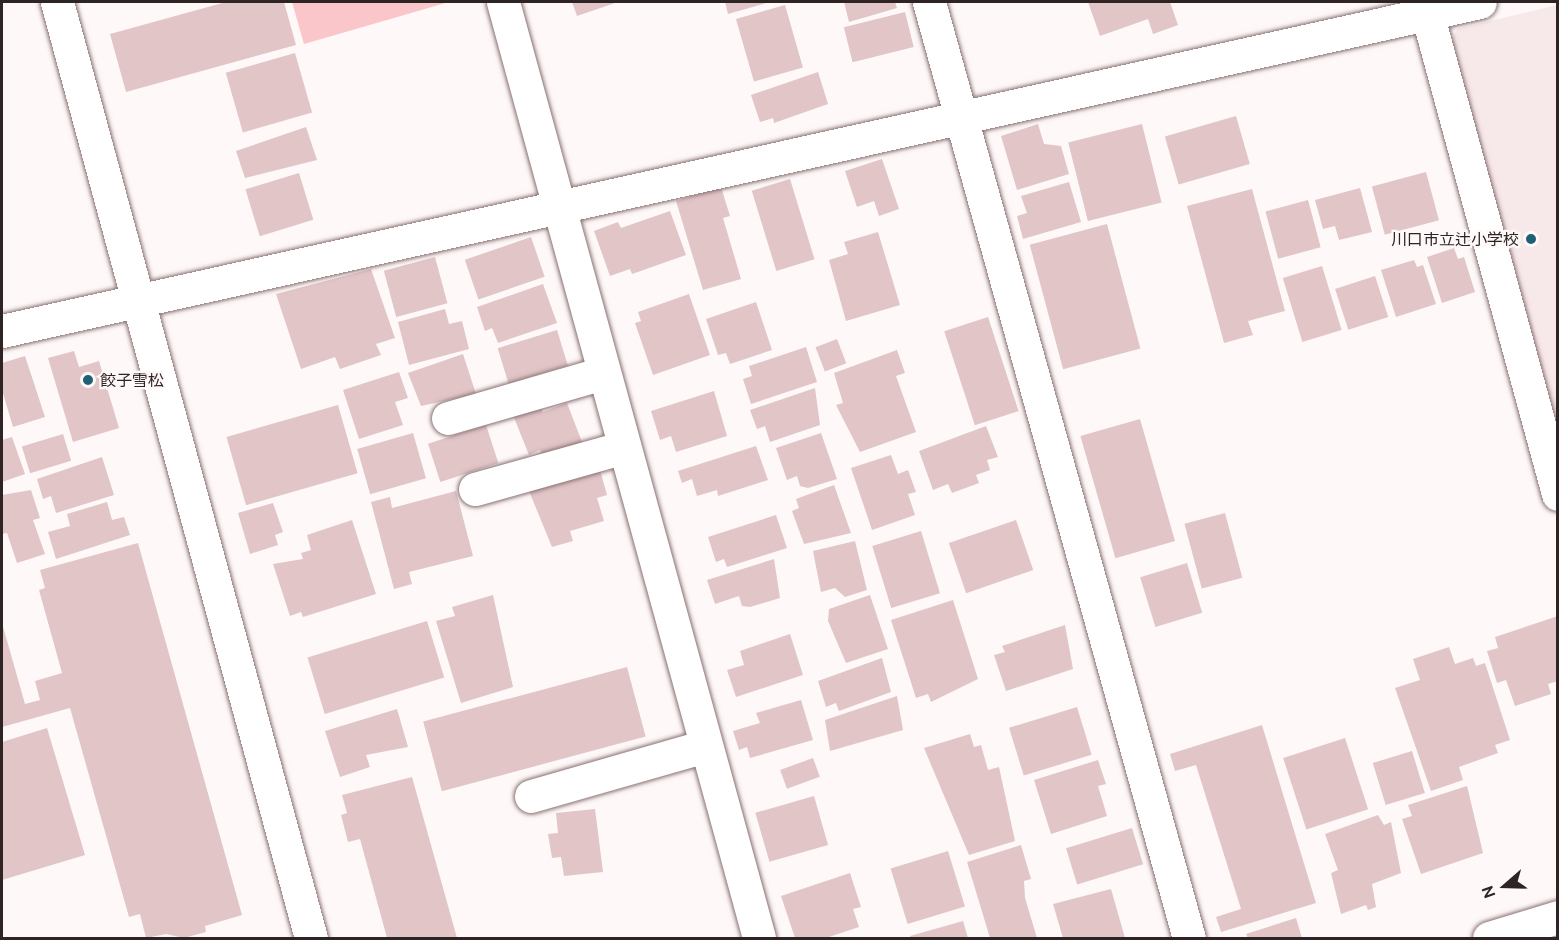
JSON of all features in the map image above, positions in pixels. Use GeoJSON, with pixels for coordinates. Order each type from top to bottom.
{"type":"FeatureCollection","features":[{"type":"Feature","properties":{"kind":"street"},"geometry":{"type":"LineString","coordinates":[[57,2],[311,939]]}},
{"type":"Feature","properties":{"kind":"street"},"geometry":{"type":"LineString","coordinates":[[503,2],[759,939]]}},
{"type":"Feature","properties":{"kind":"street"},"geometry":{"type":"LineString","coordinates":[[929,2],[1189,939]]}},
{"type":"Feature","properties":{"kind":"street"},"geometry":{"type":"LineString","coordinates":[[2,331],[558,203],[1426,8],[1480,2]]}},
{"type":"Feature","properties":{"kind":"street"},"geometry":{"type":"LineString","coordinates":[[1426,8],[1557,494]]}},
{"type":"Feature","properties":{"kind":"street"},"geometry":{"type":"LineString","coordinates":[[448,418],[603,373]]}},
{"type":"Feature","properties":{"kind":"street"},"geometry":{"type":"LineString","coordinates":[[475,489],[624,447]]}},
{"type":"Feature","properties":{"kind":"street"},"geometry":{"type":"LineString","coordinates":[[531,796],[705,746]]}},
{"type":"Feature","properties":{"kind":"street"},"geometry":{"type":"LineString","coordinates":[[1489,939],[1557,917]]}},
{"type":"Feature","properties":{"kind":"shaded area"},"geometry":{"type":"Polygon","coordinates":[[[292,2],[449,2],[304,44],[292,2]]]}},
{"type":"Feature","properties":{"kind":"shaded area","name":"川口市立辻小学校"},"geometry":{"type":"Polygon","coordinates":[[[1557,5],[1557,433],[1450,46],[1457,29],[1557,5]]]}},
{"type":"Feature","properties":{"kind":"building"},"geometry":{"type":"Polygon","coordinates":[[[226,2],[284,2],[296,45],[126,92],[110,34],[226,2]]]}},
{"type":"Feature","properties":{"kind":"building"},"geometry":{"type":"Polygon","coordinates":[[[572,2],[618,2],[577,16],[572,2]]]}},
{"type":"Feature","properties":{"kind":"building"},"geometry":{"type":"Polygon","coordinates":[[[725,2],[770,2],[728,14],[725,2]]]}},
{"type":"Feature","properties":{"kind":"building"},"geometry":{"type":"Polygon","coordinates":[[[844,2],[895,2],[897,8],[849,22],[844,2]]]}},
{"type":"Feature","properties":{"kind":"building"},"geometry":{"type":"Polygon","coordinates":[[[1088,2],[1170,2],[1178,25],[1153,34],[1148,19],[1100,36],[1088,2]]]}},
{"type":"Feature","properties":{"kind":"building"},"geometry":{"type":"Polygon","coordinates":[[[785,5],[803,67],[754,82],[736,19],[785,5]]]}},
{"type":"Feature","properties":{"kind":"building"},"geometry":{"type":"Polygon","coordinates":[[[905,12],[914,47],[853,62],[844,27],[905,12]]]}},
{"type":"Feature","properties":{"kind":"building"},"geometry":{"type":"Polygon","coordinates":[[[295,53],[312,113],[243,132],[226,73],[295,53]]]}},
{"type":"Feature","properties":{"kind":"building"},"geometry":{"type":"Polygon","coordinates":[[[818,72],[828,104],[774,123],[773,118],[760,122],[751,95],[818,72]]]}},
{"type":"Feature","properties":{"kind":"building"},"geometry":{"type":"Polygon","coordinates":[[[1236,116],[1250,164],[1179,184],[1165,136],[1236,116]]]}},
{"type":"Feature","properties":{"kind":"building"},"geometry":{"type":"Polygon","coordinates":[[[1038,124],[1044,144],[1061,146],[1069,174],[1017,190],[1001,136],[1038,124]]]}},
{"type":"Feature","properties":{"kind":"building"},"geometry":{"type":"Polygon","coordinates":[[[1142,124],[1162,203],[1088,221],[1068,142],[1142,124]]]}},
{"type":"Feature","properties":{"kind":"building"},"geometry":{"type":"Polygon","coordinates":[[[306,127],[317,160],[245,178],[236,151],[306,127]]]}},
{"type":"Feature","properties":{"kind":"building"},"geometry":{"type":"Polygon","coordinates":[[[882,159],[899,209],[879,216],[874,201],[857,207],[845,171],[882,159]]]}},
{"type":"Feature","properties":{"kind":"building"},"geometry":{"type":"Polygon","coordinates":[[[1426,172],[1439,220],[1385,235],[1372,186],[1426,172]]]}},
{"type":"Feature","properties":{"kind":"building"},"geometry":{"type":"Polygon","coordinates":[[[299,173],[313,220],[260,236],[245,189],[299,173]]]}},
{"type":"Feature","properties":{"kind":"building"},"geometry":{"type":"Polygon","coordinates":[[[790,179],[815,259],[776,271],[752,191],[790,179]]]}},
{"type":"Feature","properties":{"kind":"building"},"geometry":{"type":"Polygon","coordinates":[[[1069,182],[1081,222],[1023,239],[1017,216],[1027,213],[1021,196],[1069,182]]]}},
{"type":"Feature","properties":{"kind":"building"},"geometry":{"type":"Polygon","coordinates":[[[721,187],[730,216],[723,218],[741,279],[703,290],[676,201],[721,187]]]}},
{"type":"Feature","properties":{"kind":"building"},"geometry":{"type":"Polygon","coordinates":[[[1360,188],[1372,232],[1339,240],[1335,226],[1323,229],[1315,200],[1360,188]]]}},
{"type":"Feature","properties":{"kind":"building"},"geometry":{"type":"Polygon","coordinates":[[[1252,189],[1285,311],[1248,321],[1253,335],[1224,343],[1187,206],[1252,189]]]}},
{"type":"Feature","properties":{"kind":"building"},"geometry":{"type":"Polygon","coordinates":[[[1308,200],[1321,247],[1278,259],[1265,211],[1308,200]]]}},
{"type":"Feature","properties":{"kind":"building"},"geometry":{"type":"Polygon","coordinates":[[[670,211],[686,255],[632,274],[630,269],[610,276],[594,231],[618,222],[621,228],[670,211]]]}},
{"type":"Feature","properties":{"kind":"building"},"geometry":{"type":"Polygon","coordinates":[[[1107,224],[1140,349],[1063,369],[1030,245],[1107,224]]]}},
{"type":"Feature","properties":{"kind":"building"},"geometry":{"type":"Polygon","coordinates":[[[878,232],[900,305],[846,321],[829,260],[848,254],[844,242],[878,232]]]}},
{"type":"Feature","properties":{"kind":"building"},"geometry":{"type":"Polygon","coordinates":[[[531,237],[545,277],[478,300],[465,260],[531,237]]]}},
{"type":"Feature","properties":{"kind":"building"},"geometry":{"type":"Polygon","coordinates":[[[1454,248],[1458,259],[1464,257],[1475,292],[1442,303],[1427,257],[1454,248]]]}},
{"type":"Feature","properties":{"kind":"building"},"geometry":{"type":"Polygon","coordinates":[[[435,257],[447,303],[396,317],[384,271],[435,257]]]}},
{"type":"Feature","properties":{"kind":"building"},"geometry":{"type":"Polygon","coordinates":[[[1414,260],[1417,267],[1423,265],[1436,304],[1396,317],[1381,270],[1414,260]]]}},
{"type":"Feature","properties":{"kind":"building"},"geometry":{"type":"Polygon","coordinates":[[[1322,266],[1342,330],[1302,342],[1283,278],[1322,266]]]}},
{"type":"Feature","properties":{"kind":"building"},"geometry":{"type":"Polygon","coordinates":[[[371,269],[395,338],[376,344],[381,355],[340,369],[335,357],[301,369],[276,294],[371,269]]]}},
{"type":"Feature","properties":{"kind":"building"},"geometry":{"type":"Polygon","coordinates":[[[1375,276],[1388,317],[1348,330],[1335,289],[1375,276]]]}},
{"type":"Feature","properties":{"kind":"building"},"geometry":{"type":"Polygon","coordinates":[[[543,284],[557,323],[498,343],[492,328],[485,331],[477,307],[543,284]]]}},
{"type":"Feature","properties":{"kind":"building"},"geometry":{"type":"Polygon","coordinates":[[[689,294],[710,355],[653,375],[635,323],[641,321],[638,312],[689,294]]]}},
{"type":"Feature","properties":{"kind":"building"},"geometry":{"type":"Polygon","coordinates":[[[756,302],[772,350],[730,364],[726,353],[718,355],[706,319],[756,302]]]}},
{"type":"Feature","properties":{"kind":"building"},"geometry":{"type":"Polygon","coordinates":[[[445,309],[449,324],[462,321],[469,349],[409,365],[398,322],[445,309]]]}},
{"type":"Feature","properties":{"kind":"building"},"geometry":{"type":"Polygon","coordinates":[[[988,317],[1019,411],[975,425],[944,331],[988,317]]]}},
{"type":"Feature","properties":{"kind":"building"},"geometry":{"type":"Polygon","coordinates":[[[557,330],[568,365],[509,384],[498,348],[557,330]]]}},
{"type":"Feature","properties":{"kind":"building"},"geometry":{"type":"Polygon","coordinates":[[[837,339],[846,363],[825,372],[816,347],[837,339]]]}},
{"type":"Feature","properties":{"kind":"building"},"geometry":{"type":"Polygon","coordinates":[[[806,347],[817,382],[751,404],[743,379],[752,376],[749,366],[806,347]]]}},
{"type":"Feature","properties":{"kind":"building"},"geometry":{"type":"Polygon","coordinates":[[[897,350],[905,373],[896,376],[916,432],[860,452],[836,405],[843,403],[834,373],[897,350]]]}},
{"type":"Feature","properties":{"kind":"building"},"geometry":{"type":"Polygon","coordinates":[[[74,351],[79,367],[99,361],[119,428],[73,442],[48,358],[74,351]]]}},
{"type":"Feature","properties":{"kind":"building"},"geometry":{"type":"Polygon","coordinates":[[[463,354],[476,394],[421,406],[408,373],[463,354]]]}},
{"type":"Feature","properties":{"kind":"building"},"geometry":{"type":"Polygon","coordinates":[[[25,356],[45,417],[13,427],[2,390],[2,363],[25,356]]]}},
{"type":"Feature","properties":{"kind":"building"},"geometry":{"type":"Polygon","coordinates":[[[399,372],[408,398],[395,402],[403,425],[359,439],[343,390],[399,372]]]}},
{"type":"Feature","properties":{"kind":"building"},"geometry":{"type":"Polygon","coordinates":[[[815,388],[820,425],[770,442],[765,426],[757,429],[750,410],[815,388]]]}},
{"type":"Feature","properties":{"kind":"building"},"geometry":{"type":"Polygon","coordinates":[[[714,391],[727,436],[676,452],[671,436],[660,440],[651,411],[714,391]]]}},
{"type":"Feature","properties":{"kind":"building"},"geometry":{"type":"Polygon","coordinates":[[[567,403],[582,442],[542,457],[540,450],[529,455],[513,415],[539,404],[543,412],[567,403]]]}},
{"type":"Feature","properties":{"kind":"building"},"geometry":{"type":"Polygon","coordinates":[[[338,405],[358,473],[246,505],[226,437],[338,405]]]}},
{"type":"Feature","properties":{"kind":"building"},"geometry":{"type":"Polygon","coordinates":[[[1140,419],[1175,541],[1115,558],[1080,436],[1140,419]]]}},
{"type":"Feature","properties":{"kind":"building"},"geometry":{"type":"Polygon","coordinates":[[[486,425],[498,463],[440,482],[428,444],[486,425]]]}},
{"type":"Feature","properties":{"kind":"building"},"geometry":{"type":"Polygon","coordinates":[[[986,426],[998,457],[987,460],[990,470],[976,475],[979,483],[952,493],[948,484],[933,490],[919,451],[986,426]]]}},
{"type":"Feature","properties":{"kind":"building"},"geometry":{"type":"Polygon","coordinates":[[[413,433],[426,478],[370,494],[357,449],[413,433]]]}},
{"type":"Feature","properties":{"kind":"building"},"geometry":{"type":"Polygon","coordinates":[[[821,433],[837,479],[808,488],[800,486],[797,476],[787,480],[776,448],[821,433]]]}},
{"type":"Feature","properties":{"kind":"building"},"geometry":{"type":"Polygon","coordinates":[[[63,434],[71,461],[30,473],[22,447],[63,434]]]}},
{"type":"Feature","properties":{"kind":"building"},"geometry":{"type":"Polygon","coordinates":[[[12,437],[25,474],[2,482],[2,440],[12,437]]]}},
{"type":"Feature","properties":{"kind":"building"},"geometry":{"type":"Polygon","coordinates":[[[756,446],[768,480],[718,496],[717,490],[697,496],[692,479],[682,483],[678,471],[756,446]]]}},
{"type":"Feature","properties":{"kind":"building"},"geometry":{"type":"Polygon","coordinates":[[[891,455],[898,474],[908,470],[916,492],[908,494],[915,515],[872,530],[851,468],[891,455]]]}},
{"type":"Feature","properties":{"kind":"building"},"geometry":{"type":"Polygon","coordinates":[[[102,457],[114,495],[56,513],[51,496],[43,499],[37,479],[102,457]]]}},
{"type":"Feature","properties":{"kind":"building"},"geometry":{"type":"Polygon","coordinates":[[[600,470],[607,495],[597,498],[604,521],[570,531],[573,541],[552,547],[529,491],[600,470]]]}},
{"type":"Feature","properties":{"kind":"building"},"geometry":{"type":"Polygon","coordinates":[[[834,485],[851,533],[804,544],[792,511],[799,508],[796,499],[834,485]]]}},
{"type":"Feature","properties":{"kind":"building"},"geometry":{"type":"Polygon","coordinates":[[[31,490],[40,518],[33,520],[45,554],[17,563],[7,533],[2,534],[2,495],[31,490]]]}},
{"type":"Feature","properties":{"kind":"building"},"geometry":{"type":"Polygon","coordinates":[[[456,491],[473,556],[409,572],[412,584],[394,589],[371,502],[390,497],[392,508],[456,491]]]}},
{"type":"Feature","properties":{"kind":"building"},"geometry":{"type":"Polygon","coordinates":[[[107,502],[112,520],[124,517],[130,535],[56,559],[48,532],[70,526],[67,514],[107,502]]]}},
{"type":"Feature","properties":{"kind":"building"},"geometry":{"type":"Polygon","coordinates":[[[273,503],[283,532],[275,535],[278,545],[250,554],[238,513],[273,503]]]}},
{"type":"Feature","properties":{"kind":"building"},"geometry":{"type":"Polygon","coordinates":[[[1225,513],[1242,578],[1202,589],[1184,524],[1225,513]]]}},
{"type":"Feature","properties":{"kind":"building"},"geometry":{"type":"Polygon","coordinates":[[[776,515],[787,548],[727,567],[724,559],[716,562],[708,537],[776,515]]]}},
{"type":"Feature","properties":{"kind":"building"},"geometry":{"type":"Polygon","coordinates":[[[352,520],[376,594],[303,617],[301,612],[290,616],[273,564],[303,559],[301,553],[311,550],[307,535],[352,520]]]}},
{"type":"Feature","properties":{"kind":"building"},"geometry":{"type":"Polygon","coordinates":[[[1016,520],[1033,570],[966,593],[949,543],[1016,520]]]}},
{"type":"Feature","properties":{"kind":"building"},"geometry":{"type":"Polygon","coordinates":[[[921,531],[940,593],[891,608],[872,546],[921,531]]]}},
{"type":"Feature","properties":{"kind":"building"},"geometry":{"type":"Polygon","coordinates":[[[855,541],[867,590],[845,597],[835,588],[821,592],[813,551],[855,541]]]}},
{"type":"Feature","properties":{"kind":"building"},"geometry":{"type":"Polygon","coordinates":[[[138,543],[242,915],[205,926],[206,932],[184,938],[166,934],[146,938],[140,914],[129,917],[70,708],[2,727],[2,623],[25,704],[40,700],[35,681],[62,673],[39,590],[45,588],[40,570],[138,543]]]}},
{"type":"Feature","properties":{"kind":"building"},"geometry":{"type":"Polygon","coordinates":[[[774,559],[780,598],[750,607],[742,606],[739,596],[715,604],[707,580],[774,559]]]}},
{"type":"Feature","properties":{"kind":"building"},"geometry":{"type":"Polygon","coordinates":[[[1187,563],[1202,613],[1155,627],[1140,577],[1187,563]]]}},
{"type":"Feature","properties":{"kind":"building"},"geometry":{"type":"Polygon","coordinates":[[[493,595],[513,687],[461,703],[436,621],[455,616],[452,607],[493,595]]]}},
{"type":"Feature","properties":{"kind":"building"},"geometry":{"type":"Polygon","coordinates":[[[870,595],[888,649],[846,663],[828,621],[829,609],[870,595]]]}},
{"type":"Feature","properties":{"kind":"building"},"geometry":{"type":"Polygon","coordinates":[[[953,600],[978,679],[931,702],[928,694],[916,698],[891,620],[953,600]]]}},
{"type":"Feature","properties":{"kind":"building"},"geometry":{"type":"Polygon","coordinates":[[[1558,616],[1558,681],[1548,684],[1551,694],[1515,706],[1506,680],[1497,683],[1487,651],[1498,648],[1495,637],[1558,616]]]}},
{"type":"Feature","properties":{"kind":"building"},"geometry":{"type":"Polygon","coordinates":[[[427,621],[444,677],[325,714],[307,658],[427,621]]]}},
{"type":"Feature","properties":{"kind":"building"},"geometry":{"type":"Polygon","coordinates":[[[1065,625],[1073,669],[1006,691],[994,655],[1005,652],[1002,646],[1065,625]]]}},
{"type":"Feature","properties":{"kind":"building"},"geometry":{"type":"Polygon","coordinates":[[[790,634],[803,675],[736,697],[727,670],[744,665],[740,651],[790,634]]]}},
{"type":"Feature","properties":{"kind":"building"},"geometry":{"type":"Polygon","coordinates":[[[1449,647],[1455,664],[1473,658],[1476,666],[1485,663],[1510,740],[1495,745],[1498,753],[1459,767],[1463,780],[1431,791],[1395,688],[1420,680],[1413,659],[1449,647]]]}},
{"type":"Feature","properties":{"kind":"building"},"geometry":{"type":"Polygon","coordinates":[[[882,658],[891,692],[839,711],[836,703],[826,707],[818,681],[882,658]]]}},
{"type":"Feature","properties":{"kind":"building"},"geometry":{"type":"Polygon","coordinates":[[[627,667],[646,737],[442,791],[423,722],[627,667]]]}},
{"type":"Feature","properties":{"kind":"building"},"geometry":{"type":"Polygon","coordinates":[[[897,696],[903,730],[830,751],[825,720],[897,696]]]}},
{"type":"Feature","properties":{"kind":"building"},"geometry":{"type":"Polygon","coordinates":[[[801,700],[813,740],[750,758],[747,747],[739,750],[733,731],[760,723],[756,713],[801,700]]]}},
{"type":"Feature","properties":{"kind":"building"},"geometry":{"type":"Polygon","coordinates":[[[1077,707],[1092,755],[1024,776],[1009,728],[1077,707]]]}},
{"type":"Feature","properties":{"kind":"building"},"geometry":{"type":"Polygon","coordinates":[[[397,709],[408,747],[366,755],[370,767],[340,777],[325,731],[397,709]]]}},
{"type":"Feature","properties":{"kind":"building"},"geometry":{"type":"Polygon","coordinates":[[[1262,725],[1316,903],[1221,932],[1216,917],[1241,909],[1196,765],[1175,771],[1170,754],[1262,725]]]}},
{"type":"Feature","properties":{"kind":"building"},"geometry":{"type":"Polygon","coordinates":[[[47,728],[85,855],[2,880],[2,742],[47,728]]]}},
{"type":"Feature","properties":{"kind":"building"},"geometry":{"type":"Polygon","coordinates":[[[970,734],[974,747],[981,745],[988,770],[999,767],[1015,841],[969,855],[924,748],[970,734]]]}},
{"type":"Feature","properties":{"kind":"building"},"geometry":{"type":"Polygon","coordinates":[[[1345,738],[1368,809],[1306,829],[1283,758],[1345,738]]]}},
{"type":"Feature","properties":{"kind":"building"},"geometry":{"type":"Polygon","coordinates":[[[1412,751],[1425,793],[1386,805],[1373,763],[1412,751]]]}},
{"type":"Feature","properties":{"kind":"building"},"geometry":{"type":"Polygon","coordinates":[[[813,758],[820,777],[787,789],[780,770],[813,758]]]}},
{"type":"Feature","properties":{"kind":"building"},"geometry":{"type":"Polygon","coordinates":[[[1098,760],[1106,784],[1098,786],[1107,816],[1051,834],[1034,780],[1098,760]]]}},
{"type":"Feature","properties":{"kind":"building"},"geometry":{"type":"Polygon","coordinates":[[[412,777],[457,938],[387,938],[360,839],[348,842],[341,815],[347,813],[342,795],[412,777]]]}},
{"type":"Feature","properties":{"kind":"building"},"geometry":{"type":"Polygon","coordinates":[[[1467,786],[1483,853],[1421,874],[1402,819],[1412,816],[1408,805],[1467,786]]]}},
{"type":"Feature","properties":{"kind":"building"},"geometry":{"type":"Polygon","coordinates":[[[814,796],[828,845],[769,862],[755,813],[814,796]]]}},
{"type":"Feature","properties":{"kind":"building"},"geometry":{"type":"Polygon","coordinates":[[[595,809],[603,872],[564,876],[561,857],[552,858],[548,834],[558,833],[556,813],[595,809]]]}},
{"type":"Feature","properties":{"kind":"building"},"geometry":{"type":"Polygon","coordinates":[[[1378,815],[1384,825],[1391,822],[1401,873],[1372,884],[1376,907],[1368,910],[1366,905],[1341,914],[1331,873],[1338,870],[1325,834],[1378,815]]]}},
{"type":"Feature","properties":{"kind":"building"},"geometry":{"type":"Polygon","coordinates":[[[1132,828],[1143,864],[1077,885],[1066,848],[1132,828]]]}},
{"type":"Feature","properties":{"kind":"building"},"geometry":{"type":"Polygon","coordinates":[[[1021,845],[1031,879],[1024,881],[1025,898],[1037,938],[990,938],[967,862],[1021,845]]]}},
{"type":"Feature","properties":{"kind":"building"},"geometry":{"type":"Polygon","coordinates":[[[948,851],[965,906],[908,924],[891,869],[948,851]]]}},
{"type":"Feature","properties":{"kind":"building"},"geometry":{"type":"Polygon","coordinates":[[[850,873],[861,907],[853,909],[859,927],[826,938],[795,938],[781,896],[850,873]]]}},
{"type":"Feature","properties":{"kind":"building"},"geometry":{"type":"Polygon","coordinates":[[[1111,889],[1125,938],[1063,938],[1053,904],[1111,889]]]}},
{"type":"Feature","properties":{"kind":"building"},"geometry":{"type":"Polygon","coordinates":[[[1296,918],[1302,938],[1248,938],[1246,934],[1296,918]]]}},
{"type":"Feature","properties":{"kind":"building"},"geometry":{"type":"Polygon","coordinates":[[[963,921],[968,938],[910,938],[910,936],[963,921]]]}},
{"type":"Feature","properties":{"kind":"place","name":"川口市立辻小学校"},"geometry":{"type":"Point","coordinates":[1531,239]}},
{"type":"Feature","properties":{"kind":"place","name":"餃子雪松"},"geometry":{"type":"Point","coordinates":[88,380]}}]}
